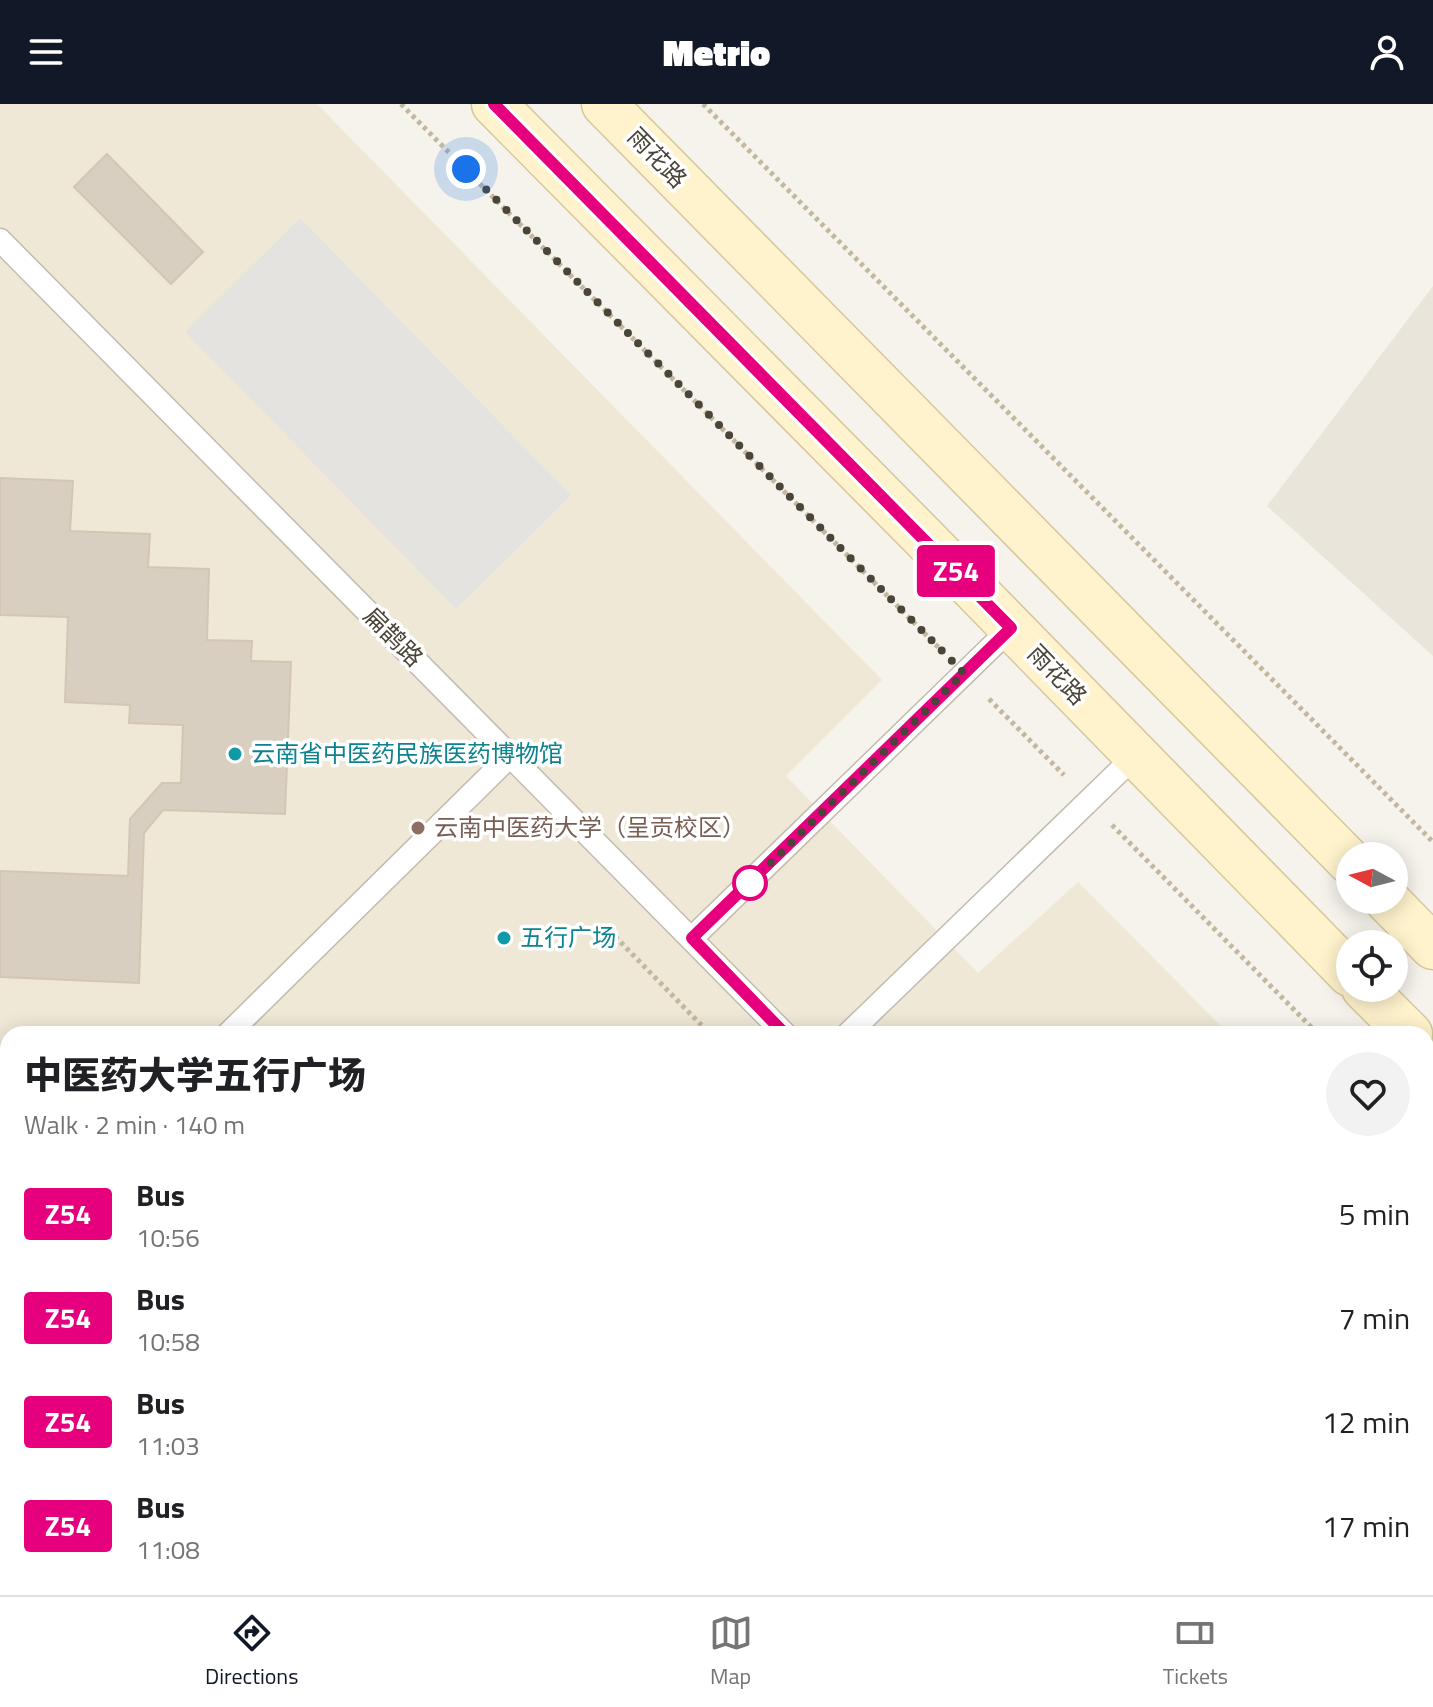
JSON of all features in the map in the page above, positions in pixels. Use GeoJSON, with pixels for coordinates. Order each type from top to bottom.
{"type":"FeatureCollection","features":[{"type":"Feature","properties":{"kind":"street","name":"雨花路"},"geometry":{"type":"LineString","coordinates":[[494,104],[1336,960]]}},
{"type":"Feature","properties":{"kind":"street","name":"雨花路"},"geometry":{"type":"LineString","coordinates":[[604,104],[1336,848]]}},
{"type":"Feature","properties":{"kind":"street"},"geometry":{"type":"LineString","coordinates":[[1401,914],[1433,947]]}},
{"type":"Feature","properties":{"kind":"street"},"geometry":{"type":"LineString","coordinates":[[1378,1002],[1402,1026]]}},
{"type":"Feature","properties":{"kind":"lane","name":"扁鹊路"},"geometry":{"type":"LineString","coordinates":[[0,240],[777,1026]]}},
{"type":"Feature","properties":{"kind":"lane"},"geometry":{"type":"LineString","coordinates":[[692,938],[1011,628]]}},
{"type":"Feature","properties":{"kind":"lane"},"geometry":{"type":"LineString","coordinates":[[236,1026],[511,755]]}},
{"type":"Feature","properties":{"kind":"lane"},"geometry":{"type":"LineString","coordinates":[[856,1026],[1135,756]]}},
{"type":"Feature","properties":{"kind":"path"},"geometry":{"type":"LineString","coordinates":[[401,104],[1310,1026]]}},
{"type":"Feature","properties":{"kind":"path"},"geometry":{"type":"LineString","coordinates":[[703,104],[1433,842]]}},
{"type":"Feature","properties":{"kind":"path"},"geometry":{"type":"LineString","coordinates":[[604,925],[702,1026]]}},
{"type":"Feature","properties":{"kind":"shaded area","name":"云南中医药大学（呈贡校区）"},"geometry":{"type":"Polygon","coordinates":[[[0,104],[317,104],[882,680],[786,776],[978,973],[1078,882],[1221,1026],[0,1026],[0,104]]]}},
{"type":"Feature","properties":{"kind":"shaded area"},"geometry":{"type":"Polygon","coordinates":[[[300,218],[571,495],[456,609],[185,332],[300,218]]]}},
{"type":"Feature","properties":{"kind":"shaded area"},"geometry":{"type":"Polygon","coordinates":[[[1433,286],[1433,656],[1267,506],[1433,286]]]}},
{"type":"Feature","properties":{"kind":"building"},"geometry":{"type":"Polygon","coordinates":[[[107,154],[203,252],[171,284],[74,187],[107,154]]]}},
{"type":"Feature","properties":{"kind":"building","name":"云南省中医药民族医药博物馆"},"geometry":{"type":"Polygon","coordinates":[[[0,478],[73,481],[70,531],[150,534],[148,567],[209,569],[207,640],[252,641],[251,661],[291,662],[285,814],[163,810],[144,833],[139,983],[0,977],[0,871],[128,876],[130,819],[162,783],[181,783],[183,725],[129,723],[130,705],[65,702],[68,617],[0,615],[0,478]]]}},
{"type":"Feature","properties":{"kind":"bus line","name":"Z54"},"geometry":{"type":"LineString","coordinates":[[494,104],[1011,628],[692,938],[777,1026]]}},
{"type":"Feature","properties":{"kind":"place","name":"云南省中医药民族医药博物馆"},"geometry":{"type":"Point","coordinates":[235,754]}},
{"type":"Feature","properties":{"kind":"place","name":"云南中医药大学（呈贡校区）"},"geometry":{"type":"Point","coordinates":[418,828]}},
{"type":"Feature","properties":{"kind":"place","name":"五行广场"},"geometry":{"type":"Point","coordinates":[504,938]}},
{"type":"Feature","properties":{"kind":"route"},"geometry":{"type":"LineString","coordinates":[[466,169],[964,673],[750,883]]}}]}
